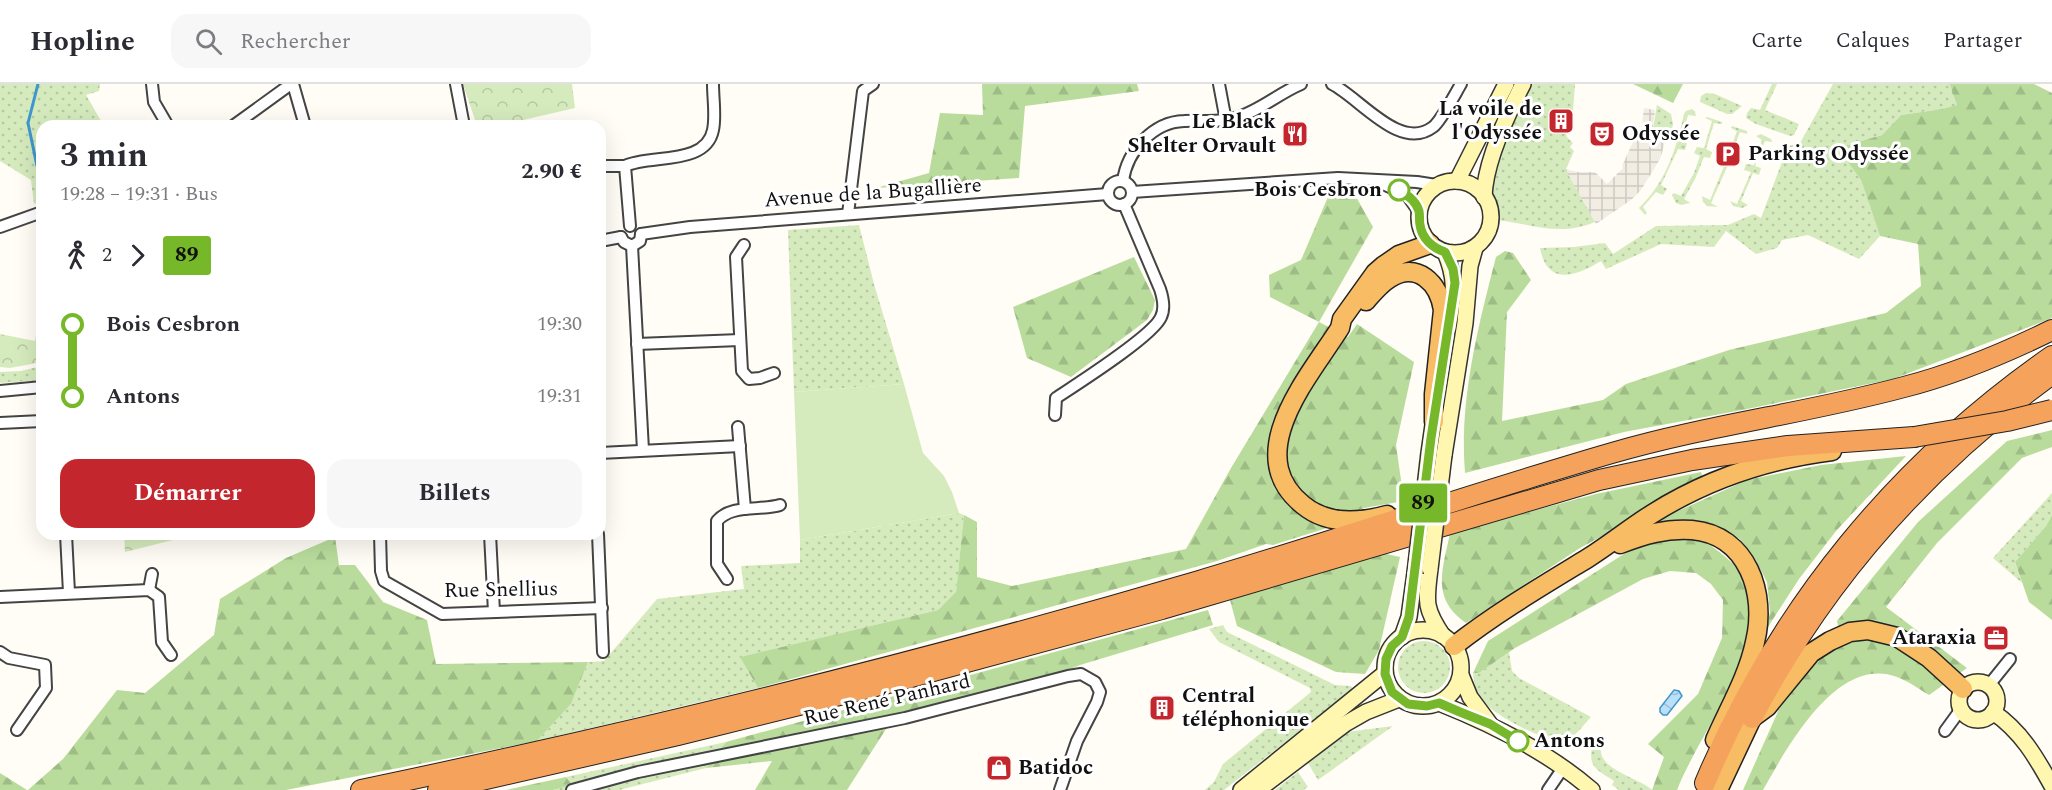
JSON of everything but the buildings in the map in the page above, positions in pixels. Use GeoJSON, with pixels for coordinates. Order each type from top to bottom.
{"type":"FeatureCollection","features":[{"type":"Feature","properties":{"kind":"highway"},"geometry":{"type":"LineString","coordinates":[[1429,511],[1410,508],[1358,521],[1333,519],[1309,510],[1283,483],[1277,464],[1276,450],[1282,423],[1294,400],[1340,328],[1342,319],[1374,273],[1399,255],[1438,248]]}},
{"type":"Feature","properties":{"kind":"highway"},"geometry":{"type":"LineString","coordinates":[[1340,328],[1348,324],[1380,285],[1392,277],[1403,273],[1417,273],[1430,281],[1442,299],[1443,310],[1434,394],[1434,422]]}},
{"type":"Feature","properties":{"kind":"highway"},"geometry":{"type":"LineString","coordinates":[[361,790],[673,720],[978,643],[1208,578],[1644,444],[1840,403],[1909,386],[2004,352],[2052,330]]}},
{"type":"Feature","properties":{"kind":"highway"},"geometry":{"type":"LineString","coordinates":[[1708,788],[1736,716],[1775,645],[1816,585],[1862,526],[1903,481],[1949,437],[2014,383],[2052,356]]}},
{"type":"Feature","properties":{"kind":"highway"},"geometry":{"type":"LineString","coordinates":[[1708,788],[1802,631],[1870,540],[1958,449],[2014,402],[2052,374]]}},
{"type":"Feature","properties":{"kind":"highway"},"geometry":{"type":"LineString","coordinates":[[1449,641],[1479,626],[1593,555],[1653,513],[1716,480],[1778,459],[2007,421],[2052,410]]}},
{"type":"Feature","properties":{"kind":"highway"},"geometry":{"type":"LineString","coordinates":[[438,790],[678,735],[900,680],[1162,609],[1599,480],[1692,460],[1769,449],[1914,437]]}},
{"type":"Feature","properties":{"kind":"highway"},"geometry":{"type":"LineString","coordinates":[[1593,555],[1648,534],[1692,530],[1712,535],[1723,541],[1738,554],[1751,572],[1759,605],[1755,642],[1741,682],[1704,764],[1708,788]]}},
{"type":"Feature","properties":{"kind":"highway"},"geometry":{"type":"LineString","coordinates":[[1752,718],[1767,707],[1811,653],[1850,632],[1868,630],[1897,637],[1929,658],[1963,689]]}},
{"type":"Feature","properties":{"kind":"main road"},"geometry":{"type":"LineString","coordinates":[[1456,181],[1506,84]]}},
{"type":"Feature","properties":{"kind":"main road"},"geometry":{"type":"LineString","coordinates":[[1484,197],[1488,169],[1522,84]]}},
{"type":"Feature","properties":{"kind":"main road"},"geometry":{"type":"LineString","coordinates":[[1422,571],[1427,606],[1433,621],[1461,661],[1461,675],[1450,695],[1439,703],[1417,706],[1399,699],[1388,683],[1385,674],[1388,653],[1402,637],[1422,571],[1437,454],[1465,323],[1470,266],[1475,248],[1486,236],[1490,223],[1490,211],[1484,197],[1470,185],[1456,181],[1436,185],[1424,199],[1419,212],[1422,233],[1438,248],[1453,269],[1454,297],[1434,422],[1437,454]]}},
{"type":"Feature","properties":{"kind":"main road"},"geometry":{"type":"LineString","coordinates":[[1438,248],[1456,253],[1475,248]]}},
{"type":"Feature","properties":{"kind":"main road"},"geometry":{"type":"LineString","coordinates":[[1402,637],[1422,630],[1449,641]]}},
{"type":"Feature","properties":{"kind":"main road"},"geometry":{"type":"LineString","coordinates":[[1241,790],[1385,674]]}},
{"type":"Feature","properties":{"kind":"main road"},"geometry":{"type":"LineString","coordinates":[[1461,675],[1470,697],[1490,724]]}},
{"type":"Feature","properties":{"kind":"main road"},"geometry":{"type":"LineString","coordinates":[[1978,682],[1989,685],[1997,701],[1993,712],[1976,719],[1965,714],[1961,710],[1959,699],[1963,689],[1967,685],[1978,682]]}},
{"type":"Feature","properties":{"kind":"main road"},"geometry":{"type":"LineString","coordinates":[[1258,790],[1345,724],[1366,712],[1399,699]]}},
{"type":"Feature","properties":{"kind":"main road"},"geometry":{"type":"LineString","coordinates":[[1439,703],[1490,724],[1563,768],[1593,790]]}},
{"type":"Feature","properties":{"kind":"main road"},"geometry":{"type":"LineString","coordinates":[[1993,712],[2009,723],[2021,736],[2052,786]]}},
{"type":"Feature","properties":{"kind":"street"},"geometry":{"type":"LineString","coordinates":[[152,84],[154,102],[164,120]]}},
{"type":"Feature","properties":{"kind":"street"},"geometry":{"type":"LineString","coordinates":[[241,120],[292,84],[303,120]]}},
{"type":"Feature","properties":{"kind":"street"},"geometry":{"type":"LineString","coordinates":[[456,84],[463,120]]}},
{"type":"Feature","properties":{"kind":"street"},"geometry":{"type":"LineString","coordinates":[[606,166],[625,166],[635,161],[688,155],[703,148],[711,139],[714,128],[713,84]]}},
{"type":"Feature","properties":{"kind":"street"},"geometry":{"type":"LineString","coordinates":[[848,214],[863,91],[873,84]]}},
{"type":"Feature","properties":{"kind":"street"},"geometry":{"type":"LineString","coordinates":[[1219,84],[1226,121]]}},
{"type":"Feature","properties":{"kind":"street"},"geometry":{"type":"LineString","coordinates":[[1123,182],[1130,159],[1142,141],[1152,132],[1182,121],[1226,121],[1243,116],[1301,84]]}},
{"type":"Feature","properties":{"kind":"street"},"geometry":{"type":"LineString","coordinates":[[1332,84],[1398,132],[1416,135],[1434,127],[1461,84]]}},
{"type":"Feature","properties":{"kind":"street"},"geometry":{"type":"LineString","coordinates":[[625,166],[630,226]]}},
{"type":"Feature","properties":{"kind":"street"},"geometry":{"type":"LineString","coordinates":[[1132,192],[1338,178],[1436,185]]}},
{"type":"Feature","properties":{"kind":"street"},"geometry":{"type":"LineString","coordinates":[[1369,180],[1395,188],[1407,195],[1413,200],[1419,212]]}},
{"type":"Feature","properties":{"kind":"street"},"geometry":{"type":"LineString","coordinates":[[1123,182],[1132,192],[1130,199],[1124,204],[1113,203],[1108,194],[1112,183],[1123,182]]}},
{"type":"Feature","properties":{"kind":"street","name":"Avenue de la Bugallière"},"geometry":{"type":"LineString","coordinates":[[641,234],[690,227],[1108,194]]}},
{"type":"Feature","properties":{"kind":"street"},"geometry":{"type":"LineString","coordinates":[[1055,415],[1056,398],[1129,347],[1147,333],[1161,317],[1164,301],[1124,204]]}},
{"type":"Feature","properties":{"kind":"street"},"geometry":{"type":"LineString","coordinates":[[0,227],[36,214]]}},
{"type":"Feature","properties":{"kind":"street"},"geometry":{"type":"LineString","coordinates":[[630,226],[638,229],[641,234],[640,241],[632,246]]}},
{"type":"Feature","properties":{"kind":"street"},"geometry":{"type":"LineString","coordinates":[[621,237],[623,231],[630,226]]}},
{"type":"Feature","properties":{"kind":"street"},"geometry":{"type":"LineString","coordinates":[[606,240],[621,237]]}},
{"type":"Feature","properties":{"kind":"street"},"geometry":{"type":"LineString","coordinates":[[621,237],[624,242],[632,246]]}},
{"type":"Feature","properties":{"kind":"street"},"geometry":{"type":"LineString","coordinates":[[744,245],[736,257],[742,370],[750,379],[774,373]]}},
{"type":"Feature","properties":{"kind":"street"},"geometry":{"type":"LineString","coordinates":[[632,246],[643,450]]}},
{"type":"Feature","properties":{"kind":"street"},"geometry":{"type":"LineString","coordinates":[[637,344],[740,340]]}},
{"type":"Feature","properties":{"kind":"street"},"geometry":{"type":"LineString","coordinates":[[0,391],[36,388]]}},
{"type":"Feature","properties":{"kind":"street"},"geometry":{"type":"LineString","coordinates":[[0,423],[36,421]]}},
{"type":"Feature","properties":{"kind":"street"},"geometry":{"type":"LineString","coordinates":[[738,427],[745,509]]}},
{"type":"Feature","properties":{"kind":"street"},"geometry":{"type":"LineString","coordinates":[[606,453],[740,446]]}},
{"type":"Feature","properties":{"kind":"street"},"geometry":{"type":"LineString","coordinates":[[727,579],[717,564],[717,521],[722,514],[780,505]]}},
{"type":"Feature","properties":{"kind":"street"},"geometry":{"type":"LineString","coordinates":[[66,540],[69,593]]}},
{"type":"Feature","properties":{"kind":"street","name":"Rue Snellius"},"geometry":{"type":"LineString","coordinates":[[380,540],[381,571],[384,581],[442,614],[602,608]]}},
{"type":"Feature","properties":{"kind":"street"},"geometry":{"type":"LineString","coordinates":[[490,540],[494,612]]}},
{"type":"Feature","properties":{"kind":"street"},"geometry":{"type":"LineString","coordinates":[[598,540],[603,652]]}},
{"type":"Feature","properties":{"kind":"street"},"geometry":{"type":"LineString","coordinates":[[149,590],[152,574]]}},
{"type":"Feature","properties":{"kind":"street"},"geometry":{"type":"LineString","coordinates":[[0,597],[149,590],[159,597],[162,642],[171,656]]}},
{"type":"Feature","properties":{"kind":"street"},"geometry":{"type":"LineString","coordinates":[[0,652],[9,658],[45,665],[46,688],[17,730]]}},
{"type":"Feature","properties":{"kind":"street"},"geometry":{"type":"LineString","coordinates":[[1989,685],[2010,659]]}},
{"type":"Feature","properties":{"kind":"street","name":"Rue René Panhard"},"geometry":{"type":"LineString","coordinates":[[572,790],[638,772],[905,718],[1081,674],[1095,682],[1100,692],[1077,741],[1060,790]]}},
{"type":"Feature","properties":{"kind":"street"},"geometry":{"type":"LineString","coordinates":[[1945,731],[1961,710]]}},
{"type":"Feature","properties":{"kind":"street"},"geometry":{"type":"LineString","coordinates":[[1548,790],[1563,768]]}},
{"type":"Feature","properties":{"kind":"green space"},"geometry":{"type":"Polygon","coordinates":[[[0,84],[100,84],[99,91],[86,95],[101,120],[36,120],[36,203],[34,204],[31,180],[0,161],[0,84]]]}},
{"type":"Feature","properties":{"kind":"green space"},"geometry":{"type":"Polygon","coordinates":[[[463,84],[572,84],[575,108],[523,120],[475,120],[463,84]]]}},
{"type":"Feature","properties":{"kind":"green space"},"geometry":{"type":"Polygon","coordinates":[[[982,84],[1137,84],[1139,91],[1025,106],[1019,178],[876,188],[929,173],[940,113],[983,115],[982,84]]]}},
{"type":"Feature","properties":{"kind":"green space"},"geometry":{"type":"Polygon","coordinates":[[[1529,84],[1575,84],[1573,110],[1567,116],[1564,127],[1567,137],[1573,143],[1570,147],[1574,151],[1566,169],[1595,222],[1570,229],[1558,229],[1497,220],[1490,183],[1508,132],[1529,84]]]}},
{"type":"Feature","properties":{"kind":"green space"},"geometry":{"type":"Polygon","coordinates":[[[1633,84],[1683,84],[1673,103],[1633,84]]]}},
{"type":"Feature","properties":{"kind":"green space"},"geometry":{"type":"Polygon","coordinates":[[[1772,84],[1777,84],[1765,110],[1799,124],[1794,135],[1790,136],[1756,124],[1746,118],[1751,108],[1760,110],[1772,84]]]}},
{"type":"Feature","properties":{"kind":"green space"},"geometry":{"type":"Polygon","coordinates":[[[1833,84],[1947,84],[1950,85],[1958,105],[1901,115],[1882,135],[1837,148],[1861,180],[1880,236],[1859,259],[1808,235],[1782,240],[1777,248],[1756,254],[1726,231],[1714,247],[1661,244],[1606,269],[1601,261],[1572,274],[1563,275],[1549,268],[1540,248],[1605,243],[1613,254],[1656,226],[1728,225],[1754,214],[1761,218],[1788,146],[1800,143],[1833,84]]]}},
{"type":"Feature","properties":{"kind":"green space"},"geometry":{"type":"Polygon","coordinates":[[[1947,84],[2034,84],[2052,93],[2052,318],[1893,379],[1624,432],[1465,473],[1467,391],[1471,364],[1496,257],[1505,251],[1513,253],[1531,280],[1507,312],[1502,421],[1603,400],[1626,384],[1729,350],[1886,313],[1921,286],[1918,244],[1880,236],[1861,180],[1837,148],[1882,135],[1901,115],[1957,105],[1950,85],[1947,84]]]}},
{"type":"Feature","properties":{"kind":"green space"},"geometry":{"type":"Polygon","coordinates":[[[1706,93],[1715,94],[1742,106],[1732,114],[1727,114],[1700,102],[1701,96],[1706,93]]]}},
{"type":"Feature","properties":{"kind":"green space"},"geometry":{"type":"Polygon","coordinates":[[[1657,105],[1671,114],[1673,124],[1670,140],[1652,134],[1657,105]]]}},
{"type":"Feature","properties":{"kind":"green space"},"geometry":{"type":"Polygon","coordinates":[[[1692,109],[1696,116],[1688,115],[1681,140],[1687,143],[1685,150],[1678,149],[1661,185],[1667,189],[1663,195],[1656,192],[1643,207],[1647,213],[1645,215],[1639,208],[1656,187],[1669,165],[1684,114],[1692,109]]]}},
{"type":"Feature","properties":{"kind":"green space"},"geometry":{"type":"Polygon","coordinates":[[[1705,118],[1722,122],[1722,124],[1714,123],[1706,149],[1712,152],[1710,158],[1704,157],[1684,199],[1690,203],[1681,205],[1676,203],[1672,195],[1674,193],[1681,196],[1694,173],[1700,156],[1694,153],[1697,147],[1704,148],[1712,121],[1705,118]]]}},
{"type":"Feature","properties":{"kind":"green space"},"geometry":{"type":"Polygon","coordinates":[[[1732,126],[1747,131],[1747,134],[1740,132],[1730,157],[1737,159],[1735,167],[1728,165],[1711,203],[1718,207],[1707,206],[1702,196],[1710,200],[1725,164],[1717,161],[1721,154],[1728,156],[1737,131],[1731,128],[1732,126]]]}},
{"type":"Feature","properties":{"kind":"green space"},"geometry":{"type":"Polygon","coordinates":[[[1761,134],[1771,139],[1772,142],[1765,141],[1755,166],[1761,168],[1759,175],[1753,173],[1741,201],[1748,205],[1742,208],[1733,206],[1730,201],[1737,204],[1751,172],[1744,170],[1746,164],[1754,165],[1762,140],[1756,136],[1761,134]]]}},
{"type":"Feature","properties":{"kind":"green space"},"geometry":{"type":"Polygon","coordinates":[[[1331,190],[1355,195],[1373,227],[1319,322],[1270,297],[1269,275],[1301,260],[1331,190]]]}},
{"type":"Feature","properties":{"kind":"green space"},"geometry":{"type":"Polygon","coordinates":[[[859,225],[904,384],[794,392],[788,230],[859,225]]]}},
{"type":"Feature","properties":{"kind":"green space"},"geometry":{"type":"Polygon","coordinates":[[[1134,257],[1155,300],[1153,310],[1147,320],[1071,377],[1027,358],[1013,307],[1134,257]]]}},
{"type":"Feature","properties":{"kind":"green space"},"geometry":{"type":"Polygon","coordinates":[[[1319,322],[1348,337],[1357,324],[1414,362],[1396,445],[1404,501],[1364,508],[1327,528],[1273,545],[1266,544],[1217,561],[758,688],[740,657],[938,610],[956,592],[964,515],[977,522],[977,577],[1012,586],[1186,549],[1231,468],[1319,322]]]}},
{"type":"Feature","properties":{"kind":"green space"},"geometry":{"type":"Polygon","coordinates":[[[0,334],[35,341],[36,335],[36,363],[10,368],[0,367],[0,334]]]}},
{"type":"Feature","properties":{"kind":"green space"},"geometry":{"type":"Polygon","coordinates":[[[36,367],[36,380],[0,383],[0,372],[36,367]]]}},
{"type":"Feature","properties":{"kind":"green space"},"geometry":{"type":"Polygon","coordinates":[[[904,384],[923,453],[944,476],[959,513],[800,540],[794,392],[904,384]]]}},
{"type":"Feature","properties":{"kind":"green space"},"geometry":{"type":"Polygon","coordinates":[[[2052,430],[2052,447],[2022,458],[1937,543],[1886,607],[1967,668],[1929,695],[1897,677],[1875,674],[1854,679],[1835,692],[1817,709],[1786,751],[1763,790],[1743,790],[1780,707],[1816,658],[1842,642],[1837,621],[1918,522],[2007,441],[2052,430]]]}},
{"type":"Feature","properties":{"kind":"green space"},"geometry":{"type":"Polygon","coordinates":[[[1906,456],[1836,531],[1799,579],[1766,630],[1770,612],[1767,582],[1756,561],[1740,539],[1708,524],[1661,524],[1658,520],[1747,480],[1821,465],[1906,456]]]}},
{"type":"Feature","properties":{"kind":"green space"},"geometry":{"type":"Polygon","coordinates":[[[1701,472],[1704,481],[1580,548],[1466,623],[1447,603],[1443,593],[1442,571],[1450,533],[1596,494],[1701,472]]]}},
{"type":"Feature","properties":{"kind":"green space"},"geometry":{"type":"Polygon","coordinates":[[[2052,493],[2052,515],[2046,526],[2015,562],[2022,583],[1993,558],[2052,493]]]}},
{"type":"Feature","properties":{"kind":"green space"},"geometry":{"type":"Polygon","coordinates":[[[959,513],[964,515],[956,593],[938,610],[741,657],[758,688],[537,741],[571,704],[588,662],[604,661],[657,599],[744,589],[741,566],[800,563],[800,540],[959,513]]]}},
{"type":"Feature","properties":{"kind":"green space"},"geometry":{"type":"Polygon","coordinates":[[[2052,515],[2052,620],[2029,602],[2015,562],[2046,526],[2052,515]]]}},
{"type":"Feature","properties":{"kind":"green space"},"geometry":{"type":"Polygon","coordinates":[[[1701,539],[1727,558],[1747,582],[1751,619],[1747,644],[1738,669],[1677,790],[1652,790],[1664,757],[1648,744],[1698,694],[1722,638],[1723,600],[1711,584],[1696,573],[1670,571],[1643,579],[1515,648],[1479,673],[1473,673],[1488,641],[1630,550],[1666,540],[1701,539]]]}},
{"type":"Feature","properties":{"kind":"green space"},"geometry":{"type":"Polygon","coordinates":[[[124,540],[173,540],[125,552],[124,540]]]}},
{"type":"Feature","properties":{"kind":"green space"},"geometry":{"type":"Polygon","coordinates":[[[328,540],[335,540],[339,565],[355,565],[383,602],[427,620],[436,664],[588,662],[571,704],[537,741],[286,790],[28,790],[63,759],[117,690],[145,693],[214,635],[220,599],[286,558],[328,540]]]}},
{"type":"Feature","properties":{"kind":"green space"},"geometry":{"type":"Polygon","coordinates":[[[1373,551],[1400,557],[1379,650],[1365,674],[1336,672],[1237,626],[1230,600],[1373,551]]]}},
{"type":"Feature","properties":{"kind":"green space"},"geometry":{"type":"Polygon","coordinates":[[[1208,610],[1213,625],[1060,673],[895,715],[847,790],[755,790],[772,761],[706,768],[726,742],[1208,610]]]}},
{"type":"Feature","properties":{"kind":"green space"},"geometry":{"type":"Polygon","coordinates":[[[1223,625],[1227,632],[1335,685],[1351,686],[1353,689],[1224,790],[1205,790],[1214,782],[1223,764],[1311,692],[1310,688],[1219,642],[1209,629],[1223,625]]]}},
{"type":"Feature","properties":{"kind":"green space"},"geometry":{"type":"Polygon","coordinates":[[[1419,641],[1429,641],[1443,648],[1450,667],[1443,686],[1429,693],[1419,693],[1409,689],[1402,682],[1398,672],[1398,662],[1402,652],[1409,645],[1419,641]]]}},
{"type":"Feature","properties":{"kind":"green space"},"geometry":{"type":"Polygon","coordinates":[[[1509,652],[1512,671],[1519,678],[1591,717],[1574,735],[1560,740],[1538,735],[1503,717],[1482,699],[1473,673],[1479,673],[1509,652]]]}},
{"type":"Feature","properties":{"kind":"green space"},"geometry":{"type":"Polygon","coordinates":[[[1393,726],[1318,780],[1308,763],[1347,732],[1393,726]]]}},
{"type":"Feature","properties":{"kind":"green space"},"geometry":{"type":"Polygon","coordinates":[[[726,742],[706,768],[619,790],[553,790],[571,785],[566,777],[726,742]]]}},
{"type":"Feature","properties":{"kind":"green space"},"geometry":{"type":"Polygon","coordinates":[[[1593,743],[1601,748],[1602,756],[1613,768],[1652,790],[1619,790],[1612,785],[1614,781],[1594,767],[1591,757],[1593,743]]]}},
{"type":"Feature","properties":{"kind":"green space"},"geometry":{"type":"Polygon","coordinates":[[[1298,772],[1308,787],[1303,790],[1275,790],[1298,772]]]}},
{"type":"Feature","properties":{"kind":"green space"},"geometry":{"type":"Polygon","coordinates":[[[0,773],[27,790],[0,790],[0,773]]]}},
{"type":"Feature","properties":{"kind":"green space"},"geometry":{"type":"Polygon","coordinates":[[[566,777],[572,785],[553,790],[506,790],[566,777]]]}},
{"type":"Feature","properties":{"kind":"shaded area"},"geometry":{"type":"Polygon","coordinates":[[[1644,108],[1655,110],[1652,134],[1666,139],[1660,159],[1641,190],[1631,200],[1596,224],[1565,169],[1595,172],[1607,184],[1623,168],[1638,131],[1641,132],[1644,108]]]}},
{"type":"Feature","properties":{"kind":"water"},"geometry":{"type":"Polygon","coordinates":[[[1674,690],[1679,691],[1682,696],[1667,715],[1663,715],[1660,708],[1674,690]]]}},
{"type":"Feature","properties":{"kind":"waterway"},"geometry":{"type":"LineString","coordinates":[[36,161],[28,123],[38,84]]}},
{"type":"Feature","properties":{"kind":"bus line","name":"89"},"geometry":{"type":"LineString","coordinates":[[1399,190],[1413,200],[1419,212],[1422,233],[1430,244],[1445,252],[1453,269],[1455,283],[1431,438],[1409,617],[1402,637],[1396,641],[1388,653],[1385,674],[1392,692],[1408,704],[1427,706],[1439,703],[1490,724],[1518,741]]}},
{"type":"Feature","properties":{"kind":"place","name":"La voile de l'Odyssée"},"geometry":{"type":"Point","coordinates":[1561,121]}},
{"type":"Feature","properties":{"kind":"place","name":"Le Black Shelter Orvault"},"geometry":{"type":"Point","coordinates":[1295,134]}},
{"type":"Feature","properties":{"kind":"place","name":"Odyssée"},"geometry":{"type":"Point","coordinates":[1602,134]}},
{"type":"Feature","properties":{"kind":"place","name":"Parking Odyssée"},"geometry":{"type":"Point","coordinates":[1728,154]}},
{"type":"Feature","properties":{"kind":"place","name":"Bois Cesbron"},"geometry":{"type":"Point","coordinates":[1399,190]}},
{"type":"Feature","properties":{"kind":"place","name":"Ataraxia"},"geometry":{"type":"Point","coordinates":[1996,638]}},
{"type":"Feature","properties":{"kind":"place","name":"Central téléphonique"},"geometry":{"type":"Point","coordinates":[1162,708]}},
{"type":"Feature","properties":{"kind":"place","name":"Antons"},"geometry":{"type":"Point","coordinates":[1518,741]}},
{"type":"Feature","properties":{"kind":"place","name":"Batidoc"},"geometry":{"type":"Point","coordinates":[999,768]}}]}
